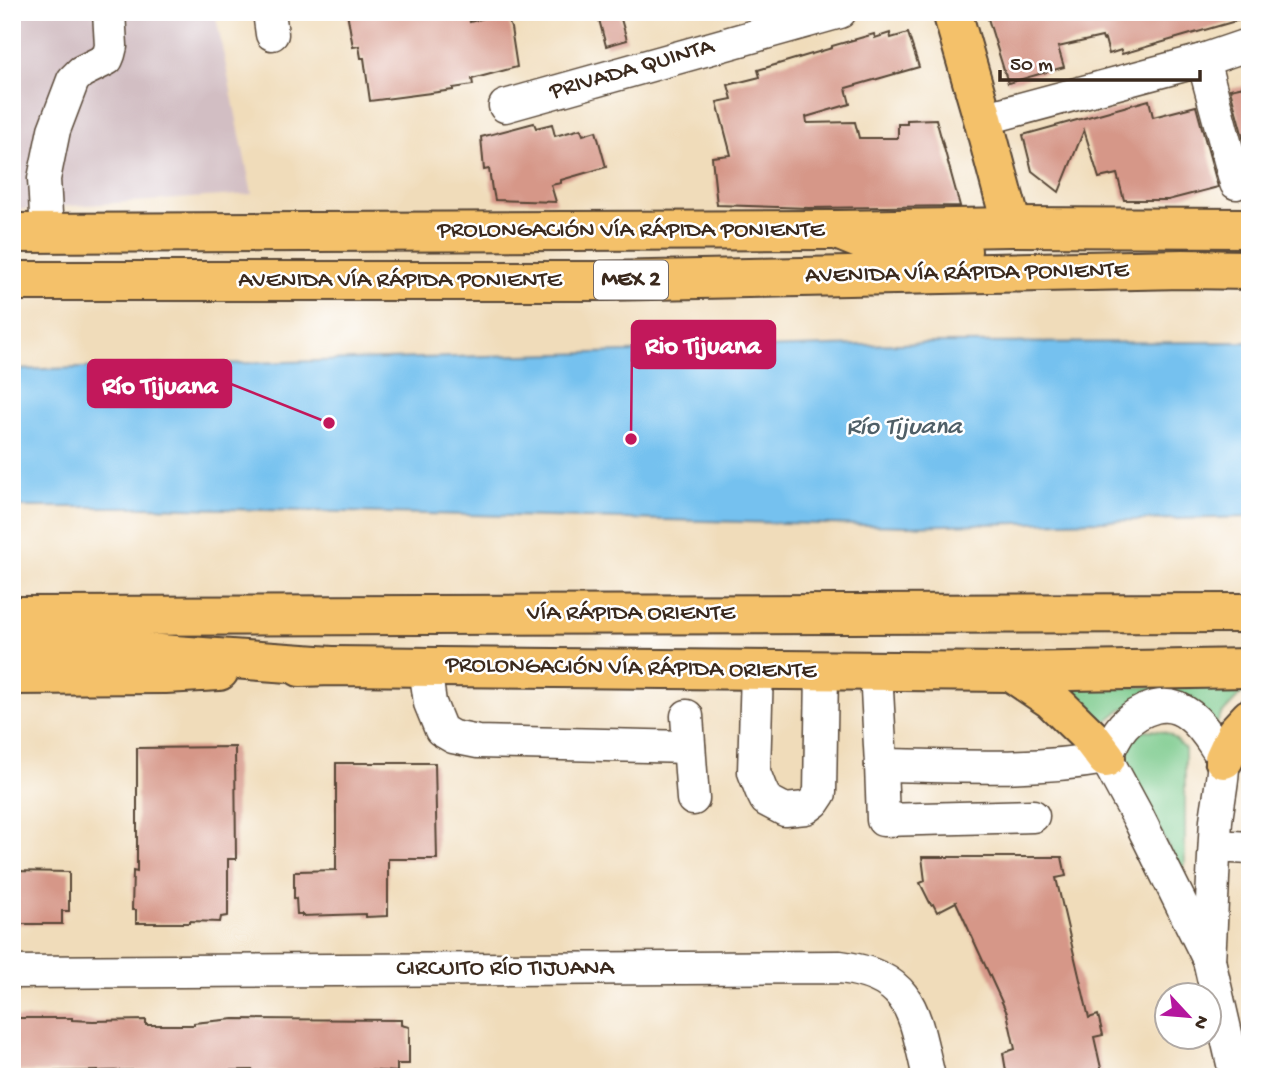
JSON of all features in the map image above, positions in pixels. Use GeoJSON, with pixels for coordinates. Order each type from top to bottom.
{"type":"FeatureCollection","features":[{"type":"Feature","properties":{"kind":"main road"},"geometry":{"type":"LineString","coordinates":[[952,12],[1012,227]]}},
{"type":"Feature","properties":{"kind":"main road","name":"PROLONGACIÓN VÍA RÁPIDA PONIENTE"},"geometry":{"type":"LineString","coordinates":[[30,233],[1250,228]]}},
{"type":"Feature","properties":{"kind":"main road"},"geometry":{"type":"LineString","coordinates":[[837,230],[877,246],[1083,252],[1129,256],[1183,269]]}},
{"type":"Feature","properties":{"kind":"main road","name":"AVENIDA VÍA RÁPIDA PONIENTE"},"geometry":{"type":"LineString","coordinates":[[12,281],[604,281],[1183,269],[1250,270]]}},
{"type":"Feature","properties":{"kind":"main road","name":"VÍA RÁPIDA ORIENTE"},"geometry":{"type":"LineString","coordinates":[[12,616],[1250,613]]}},
{"type":"Feature","properties":{"kind":"main road"},"geometry":{"type":"LineString","coordinates":[[12,647],[132,652],[332,666]]}},
{"type":"Feature","properties":{"kind":"main road","name":"PROLONGACIÓN VÍA RÁPIDA ORIENTE"},"geometry":{"type":"LineString","coordinates":[[12,675],[165,674],[332,666],[1012,672],[1250,668]]}},
{"type":"Feature","properties":{"kind":"main road"},"geometry":{"type":"LineString","coordinates":[[1012,672],[1051,699],[1090,737],[1106,758]]}},
{"type":"Feature","properties":{"kind":"main road"},"geometry":{"type":"LineString","coordinates":[[1224,759],[1236,733],[1250,718]]}},
{"type":"Feature","properties":{"kind":"street"},"geometry":{"type":"LineString","coordinates":[[30,233],[54,131],[73,80],[81,72],[107,59],[109,54],[109,12]]}},
{"type":"Feature","properties":{"kind":"street","name":"PRIVADA QUINTA"},"geometry":{"type":"LineString","coordinates":[[505,106],[840,12]]}},
{"type":"Feature","properties":{"kind":"street"},"geometry":{"type":"LineString","coordinates":[[983,119],[1203,60],[1250,44]]}},
{"type":"Feature","properties":{"kind":"street"},"geometry":{"type":"LineString","coordinates":[[1203,60],[1236,183]]}},
{"type":"Feature","properties":{"kind":"street"},"geometry":{"type":"LineString","coordinates":[[425,667],[430,703],[441,730],[453,737],[478,742],[688,732],[693,799]]}},
{"type":"Feature","properties":{"kind":"street"},"geometry":{"type":"LineString","coordinates":[[757,670],[754,772],[766,800],[785,810],[806,808],[820,793],[822,671]]}},
{"type":"Feature","properties":{"kind":"street"},"geometry":{"type":"LineString","coordinates":[[876,671],[883,820],[1033,816]]}},
{"type":"Feature","properties":{"kind":"street"},"geometry":{"type":"LineString","coordinates":[[1205,941],[1224,759],[1194,718],[1168,705],[1159,706],[1130,720],[1113,738],[1106,758],[1205,941],[1236,1077]]}},
{"type":"Feature","properties":{"kind":"street"},"geometry":{"type":"LineString","coordinates":[[881,765],[1025,768],[1069,765],[1106,758]]}},
{"type":"Feature","properties":{"kind":"street"},"geometry":{"type":"LineString","coordinates":[[1215,846],[1250,848]]}},
{"type":"Feature","properties":{"kind":"street","name":"CIRCUITO RÍO TIJUANA"},"geometry":{"type":"LineString","coordinates":[[12,972],[861,969],[877,975],[897,988],[915,1018],[929,1077]]}},
{"type":"Feature","properties":{"kind":"shaded area"},"geometry":{"type":"Polygon","coordinates":[[[12,12],[215,12],[252,194],[12,210],[12,12]]]}},
{"type":"Feature","properties":{"kind":"green space"},"geometry":{"type":"Polygon","coordinates":[[[1056,687],[1241,687],[1243,692],[1221,715],[1212,732],[1123,708],[1103,724],[1056,687]]]}},
{"type":"Feature","properties":{"kind":"green space"},"geometry":{"type":"Polygon","coordinates":[[[1146,730],[1168,734],[1185,749],[1185,865],[1180,869],[1122,760],[1128,740],[1146,730]]]}},
{"type":"Feature","properties":{"kind":"water"},"geometry":{"type":"Polygon","coordinates":[[[1250,342],[1250,517],[907,526],[146,507],[12,507],[12,370],[933,343],[1250,342]]]}},
{"type":"Feature","properties":{"kind":"building"},"geometry":{"type":"Polygon","coordinates":[[[347,12],[468,12],[470,22],[505,12],[511,28],[517,67],[472,79],[473,85],[453,90],[370,101],[364,58],[361,58],[359,46],[353,47],[347,12]]]}},
{"type":"Feature","properties":{"kind":"building"},"geometry":{"type":"Polygon","coordinates":[[[597,12],[619,12],[627,40],[606,46],[597,12]]]}},
{"type":"Feature","properties":{"kind":"building"},"geometry":{"type":"Polygon","coordinates":[[[986,12],[1245,12],[1246,18],[1122,54],[1121,50],[1109,54],[1102,37],[1058,47],[1064,67],[1008,83],[986,12]]]}},
{"type":"Feature","properties":{"kind":"building"},"geometry":{"type":"Polygon","coordinates":[[[890,33],[891,38],[908,33],[919,67],[846,88],[850,104],[806,117],[807,123],[855,122],[859,138],[898,138],[898,124],[907,124],[907,120],[936,119],[960,206],[809,208],[717,205],[712,157],[731,155],[717,102],[732,99],[728,85],[760,77],[758,70],[832,46],[874,34],[875,38],[890,33]]]}},
{"type":"Feature","properties":{"kind":"building"},"geometry":{"type":"Polygon","coordinates":[[[1244,86],[1250,109],[1250,163],[1230,89],[1244,86]]]}},
{"type":"Feature","properties":{"kind":"building"},"geometry":{"type":"Polygon","coordinates":[[[1149,100],[1153,117],[1196,106],[1218,187],[1168,200],[1124,200],[1117,174],[1099,178],[1084,130],[1059,192],[1032,171],[1023,135],[1149,100]]]}},
{"type":"Feature","properties":{"kind":"building"},"geometry":{"type":"Polygon","coordinates":[[[534,123],[536,128],[552,124],[555,136],[581,129],[583,135],[596,131],[606,167],[551,185],[556,202],[495,200],[489,169],[484,170],[481,137],[534,123]]]}},
{"type":"Feature","properties":{"kind":"building"},"geometry":{"type":"Polygon","coordinates":[[[235,747],[236,859],[228,859],[228,916],[221,917],[220,922],[136,923],[136,910],[132,910],[133,871],[137,872],[137,748],[235,747]]]}},
{"type":"Feature","properties":{"kind":"building"},"geometry":{"type":"Polygon","coordinates":[[[336,763],[435,763],[437,859],[388,859],[388,916],[297,914],[294,872],[336,870],[336,763]]]}},
{"type":"Feature","properties":{"kind":"building"},"geometry":{"type":"Polygon","coordinates":[[[922,857],[1062,857],[1066,876],[1056,878],[1089,1018],[1098,1015],[1103,1035],[1094,1037],[1103,1077],[1007,1077],[1003,1053],[1015,1049],[1007,1013],[956,902],[937,912],[933,904],[931,905],[920,883],[925,881],[922,857]]]}},
{"type":"Feature","properties":{"kind":"building"},"geometry":{"type":"Polygon","coordinates":[[[12,871],[69,872],[69,911],[62,911],[62,924],[14,924],[12,871]]]}},
{"type":"Feature","properties":{"kind":"building"},"geometry":{"type":"Polygon","coordinates":[[[12,1018],[146,1020],[146,1025],[194,1025],[234,1019],[401,1020],[401,1025],[409,1027],[409,1064],[397,1064],[397,1072],[13,1071],[12,1018]]]}},
{"type":"Feature","properties":{"kind":"place","name":"Río Tijuana"},"geometry":{"type":"Point","coordinates":[329,423]}},
{"type":"Feature","properties":{"kind":"place","name":"Rio Tijuana"},"geometry":{"type":"Point","coordinates":[631,439]}}]}
